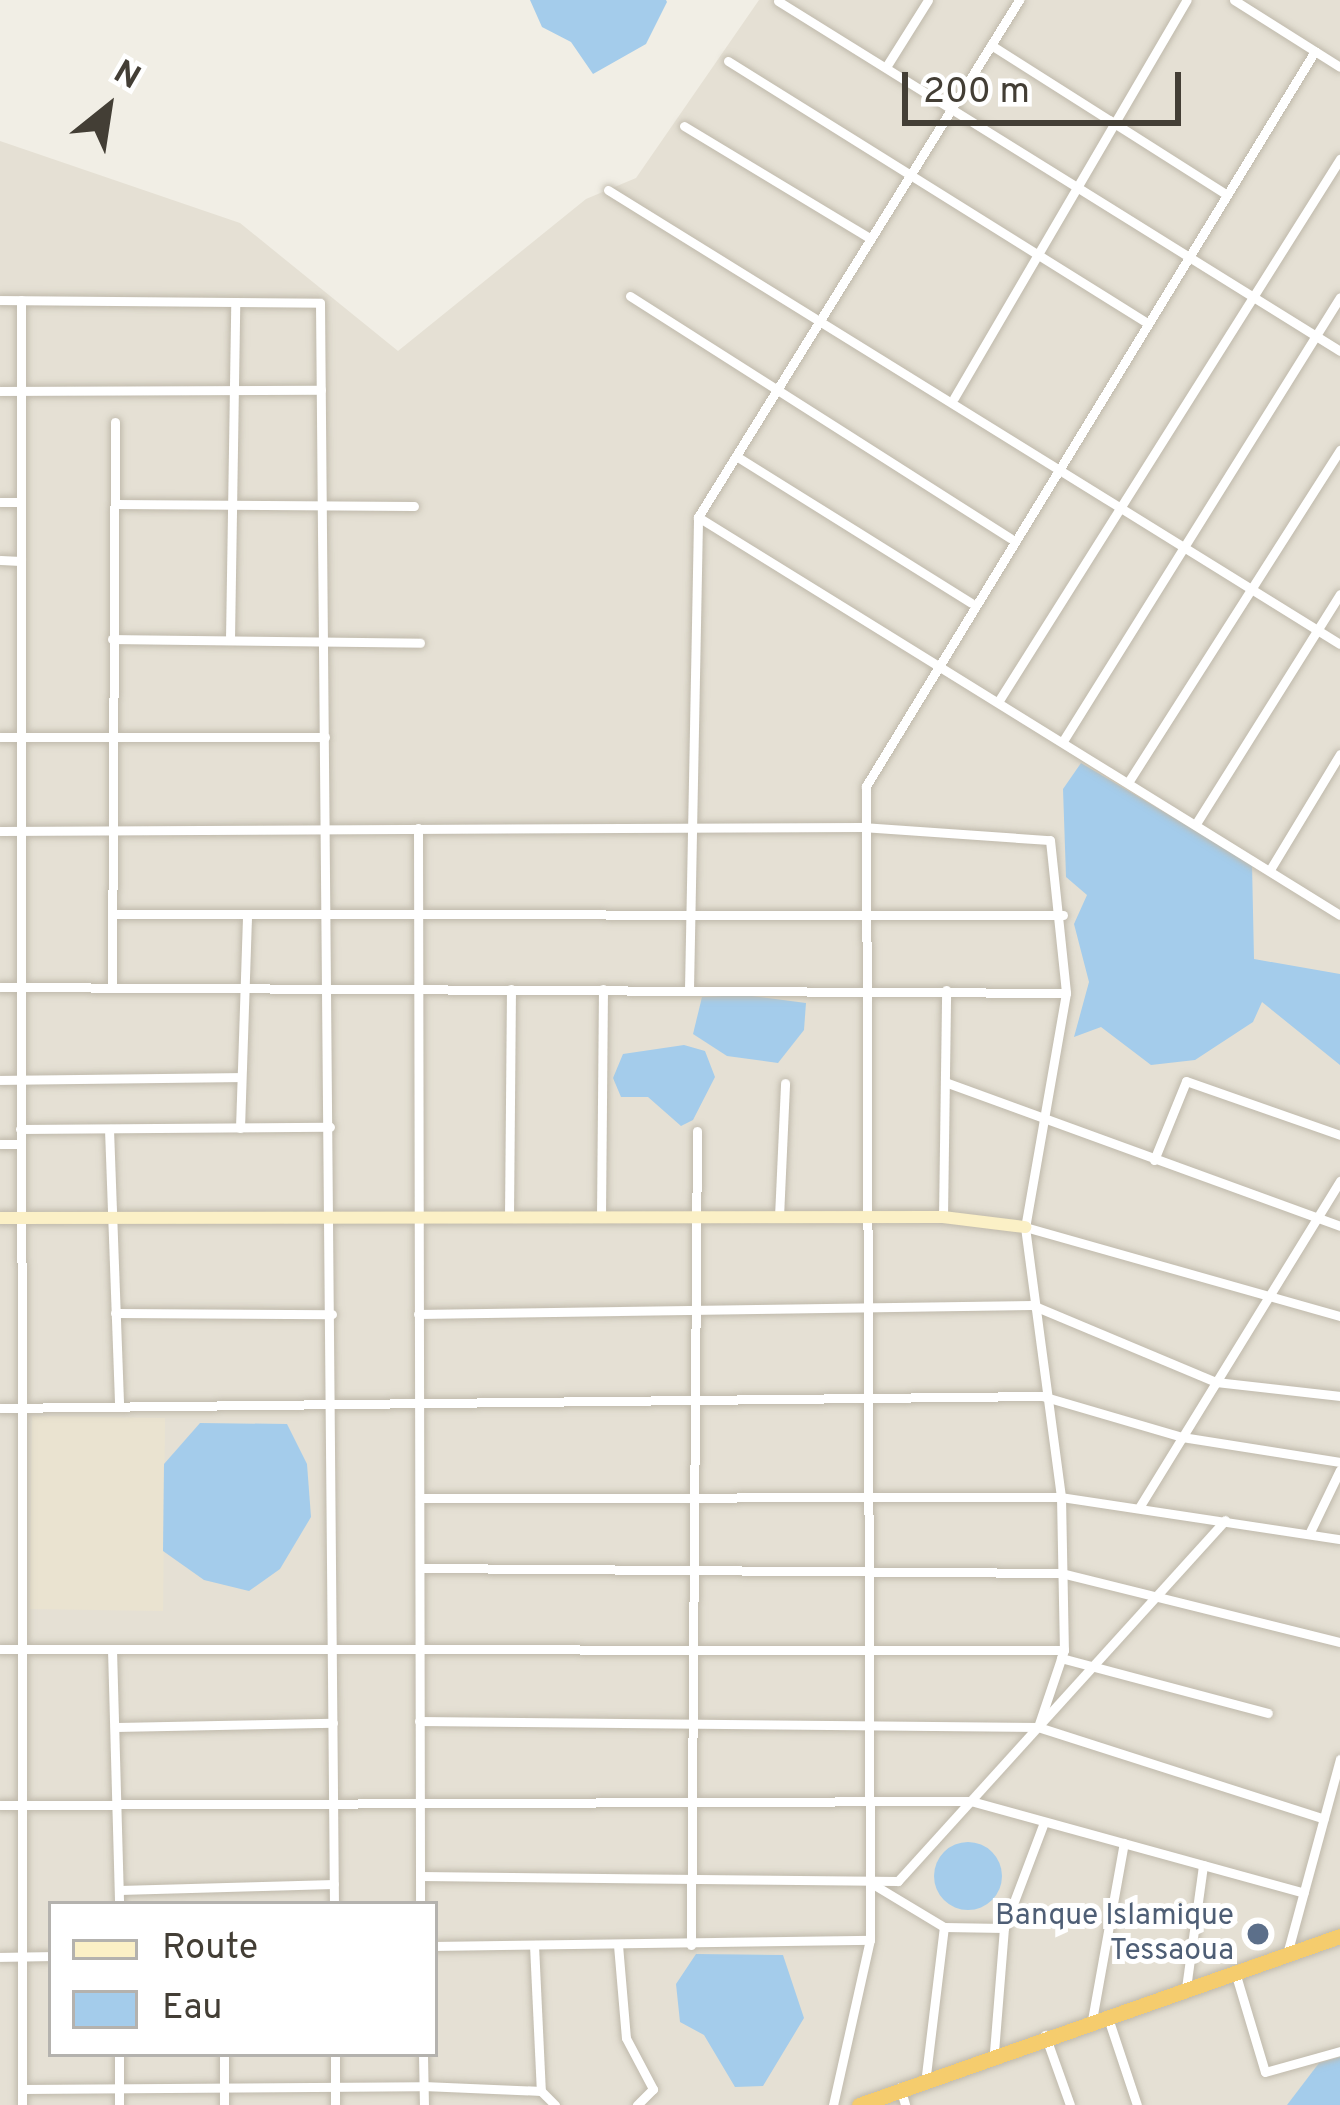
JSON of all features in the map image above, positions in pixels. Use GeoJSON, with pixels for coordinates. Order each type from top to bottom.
{"type":"FeatureCollection","features":[{"type":"Feature","properties":{"kind":"highway"},"geometry":{"type":"LineString","coordinates":[[859,2105],[926,2075],[1340,1936]]}},
{"type":"Feature","properties":{"kind":"street"},"geometry":{"type":"LineString","coordinates":[[886,68],[928,0]]}},
{"type":"Feature","properties":{"kind":"street"},"geometry":{"type":"LineString","coordinates":[[689,989],[698,517],[1018,0]]}},
{"type":"Feature","properties":{"kind":"street"},"geometry":{"type":"LineString","coordinates":[[953,398],[1187,0]]}},
{"type":"Feature","properties":{"kind":"street"},"geometry":{"type":"LineString","coordinates":[[1234,0],[1340,67]]}},
{"type":"Feature","properties":{"kind":"street"},"geometry":{"type":"LineString","coordinates":[[778,1],[1340,351]]}},
{"type":"Feature","properties":{"kind":"street"},"geometry":{"type":"LineString","coordinates":[[991,45],[1226,194]]}},
{"type":"Feature","properties":{"kind":"street"},"geometry":{"type":"LineString","coordinates":[[833,2105],[870,1940],[862,827],[876,762],[1010,538],[1315,51]]}},
{"type":"Feature","properties":{"kind":"street"},"geometry":{"type":"LineString","coordinates":[[728,61],[1145,322]]}},
{"type":"Feature","properties":{"kind":"street"},"geometry":{"type":"LineString","coordinates":[[684,126],[868,237]]}},
{"type":"Feature","properties":{"kind":"street"},"geometry":{"type":"LineString","coordinates":[[998,702],[1340,159]]}},
{"type":"Feature","properties":{"kind":"street"},"geometry":{"type":"LineString","coordinates":[[608,190],[823,315],[1340,644]]}},
{"type":"Feature","properties":{"kind":"street"},"geometry":{"type":"LineString","coordinates":[[630,296],[1010,538]]}},
{"type":"Feature","properties":{"kind":"street"},"geometry":{"type":"LineString","coordinates":[[1063,741],[1340,297]]}},
{"type":"Feature","properties":{"kind":"street"},"geometry":{"type":"LineString","coordinates":[[0,300],[320,303],[334,1901]]}},
{"type":"Feature","properties":{"kind":"street"},"geometry":{"type":"LineString","coordinates":[[21,300],[22,2105]]}},
{"type":"Feature","properties":{"kind":"street"},"geometry":{"type":"LineString","coordinates":[[230,639],[235,302]]}},
{"type":"Feature","properties":{"kind":"street"},"geometry":{"type":"LineString","coordinates":[[0,391],[321,390]]}},
{"type":"Feature","properties":{"kind":"street"},"geometry":{"type":"LineString","coordinates":[[112,988],[108,831],[115,422]]}},
{"type":"Feature","properties":{"kind":"street"},"geometry":{"type":"LineString","coordinates":[[1129,781],[1340,450]]}},
{"type":"Feature","properties":{"kind":"street"},"geometry":{"type":"LineString","coordinates":[[736,456],[970,603]]}},
{"type":"Feature","properties":{"kind":"street"},"geometry":{"type":"LineString","coordinates":[[0,502],[21,502]]}},
{"type":"Feature","properties":{"kind":"street"},"geometry":{"type":"LineString","coordinates":[[115,504],[414,506]]}},
{"type":"Feature","properties":{"kind":"street"},"geometry":{"type":"LineString","coordinates":[[698,517],[1338,908]]}},
{"type":"Feature","properties":{"kind":"street"},"geometry":{"type":"LineString","coordinates":[[0,560],[21,561]]}},
{"type":"Feature","properties":{"kind":"street"},"geometry":{"type":"LineString","coordinates":[[1198,822],[1340,594]]}},
{"type":"Feature","properties":{"kind":"street"},"geometry":{"type":"LineString","coordinates":[[112,639],[420,643]]}},
{"type":"Feature","properties":{"kind":"street"},"geometry":{"type":"LineString","coordinates":[[0,736],[326,737]]}},
{"type":"Feature","properties":{"kind":"street"},"geometry":{"type":"LineString","coordinates":[[1271,868],[1340,754]]}},
{"type":"Feature","properties":{"kind":"street"},"geometry":{"type":"LineString","coordinates":[[0,831],[862,827],[1050,840],[1063,915],[1066,993],[1025,1227],[1042,1396],[1061,1497],[1062,1654],[1038,1727]]}},
{"type":"Feature","properties":{"kind":"street"},"geometry":{"type":"LineString","coordinates":[[418,829],[420,1901]]}},
{"type":"Feature","properties":{"kind":"street"},"geometry":{"type":"LineString","coordinates":[[113,914],[328,916],[692,908],[1063,915]]}},
{"type":"Feature","properties":{"kind":"street"},"geometry":{"type":"LineString","coordinates":[[240,1127],[247,916]]}},
{"type":"Feature","properties":{"kind":"street"},"geometry":{"type":"LineString","coordinates":[[0,987],[1066,993]]}},
{"type":"Feature","properties":{"kind":"street"},"geometry":{"type":"LineString","coordinates":[[509,1217],[511,988]]}},
{"type":"Feature","properties":{"kind":"street"},"geometry":{"type":"LineString","coordinates":[[601,1217],[603,989]]}},
{"type":"Feature","properties":{"kind":"street"},"geometry":{"type":"LineString","coordinates":[[943,1217],[946,990]]}},
{"type":"Feature","properties":{"kind":"street"},"geometry":{"type":"LineString","coordinates":[[0,1080],[242,1077]]}},
{"type":"Feature","properties":{"kind":"street"},"geometry":{"type":"LineString","coordinates":[[1154,1160],[1186,1081],[1340,1135]]}},
{"type":"Feature","properties":{"kind":"street"},"geometry":{"type":"LineString","coordinates":[[944,1082],[1340,1226]]}},
{"type":"Feature","properties":{"kind":"street"},"geometry":{"type":"LineString","coordinates":[[779,1217],[785,1083]]}},
{"type":"Feature","properties":{"kind":"street"},"geometry":{"type":"LineString","coordinates":[[20,1129],[330,1127]]}},
{"type":"Feature","properties":{"kind":"street"},"geometry":{"type":"LineString","coordinates":[[109,1129],[119,1407]]}},
{"type":"Feature","properties":{"kind":"street"},"geometry":{"type":"LineString","coordinates":[[691,1945],[690,1649],[697,1498],[688,1310],[697,1131]]}},
{"type":"Feature","properties":{"kind":"street"},"geometry":{"type":"LineString","coordinates":[[0,1144],[20,1144]]}},
{"type":"Feature","properties":{"kind":"street"},"geometry":{"type":"LineString","coordinates":[[1140,1506],[1340,1181]]}},
{"type":"Feature","properties":{"kind":"street"},"geometry":{"type":"LineString","coordinates":[[0,1218],[943,1217],[1025,1227],[1340,1316]]}},
{"type":"Feature","properties":{"kind":"street"},"geometry":{"type":"LineString","coordinates":[[418,1313],[1032,1305],[1216,1382],[1340,1396]]}},
{"type":"Feature","properties":{"kind":"street"},"geometry":{"type":"LineString","coordinates":[[115,1313],[332,1314]]}},
{"type":"Feature","properties":{"kind":"street"},"geometry":{"type":"LineString","coordinates":[[0,1408],[1042,1396],[1182,1437],[1340,1466],[1309,1534]]}},
{"type":"Feature","properties":{"kind":"street"},"geometry":{"type":"LineString","coordinates":[[420,1498],[1061,1497],[1340,1539]]}},
{"type":"Feature","properties":{"kind":"street"},"geometry":{"type":"LineString","coordinates":[[420,1876],[898,1880],[1225,1520]]}},
{"type":"Feature","properties":{"kind":"street"},"geometry":{"type":"LineString","coordinates":[[422,1568],[1061,1573],[1161,1592],[1340,1642]]}},
{"type":"Feature","properties":{"kind":"street"},"geometry":{"type":"LineString","coordinates":[[0,1649],[868,1649],[1062,1654],[1268,1713]]}},
{"type":"Feature","properties":{"kind":"street"},"geometry":{"type":"LineString","coordinates":[[112,1649],[119,1901]]}},
{"type":"Feature","properties":{"kind":"street"},"geometry":{"type":"LineString","coordinates":[[419,1721],[868,1720],[1038,1727],[1324,1819]]}},
{"type":"Feature","properties":{"kind":"street"},"geometry":{"type":"LineString","coordinates":[[116,1726],[333,1723]]}},
{"type":"Feature","properties":{"kind":"street"},"geometry":{"type":"LineString","coordinates":[[1287,1954],[1340,1760]]}},
{"type":"Feature","properties":{"kind":"street"},"geometry":{"type":"LineString","coordinates":[[0,1804],[690,1798],[971,1801],[1304,1893]]}},
{"type":"Feature","properties":{"kind":"street"},"geometry":{"type":"LineString","coordinates":[[994,2052],[1004,1928],[1044,1822]]}},
{"type":"Feature","properties":{"kind":"street"},"geometry":{"type":"LineString","coordinates":[[1124,1844],[1099,2017],[1137,2105]]}},
{"type":"Feature","properties":{"kind":"street"},"geometry":{"type":"LineString","coordinates":[[1186,1988],[1203,1865]]}},
{"type":"Feature","properties":{"kind":"street"},"geometry":{"type":"LineString","coordinates":[[870,1882],[944,1927],[1004,1928]]}},
{"type":"Feature","properties":{"kind":"street"},"geometry":{"type":"LineString","coordinates":[[119,1890],[334,1884]]}},
{"type":"Feature","properties":{"kind":"street"},"geometry":{"type":"LineString","coordinates":[[926,2075],[944,1927]]}},
{"type":"Feature","properties":{"kind":"street"},"geometry":{"type":"LineString","coordinates":[[438,1946],[870,1940]]}},
{"type":"Feature","properties":{"kind":"street"},"geometry":{"type":"LineString","coordinates":[[618,1945],[626,2038],[653,2089],[637,2105]]}},
{"type":"Feature","properties":{"kind":"street"},"geometry":{"type":"LineString","coordinates":[[534,1946],[541,2091],[555,2105]]}},
{"type":"Feature","properties":{"kind":"street"},"geometry":{"type":"LineString","coordinates":[[0,1957],[48,1956]]}},
{"type":"Feature","properties":{"kind":"street"},"geometry":{"type":"LineString","coordinates":[[1235,1972],[1265,2072],[1340,2051]]}},
{"type":"Feature","properties":{"kind":"street"},"geometry":{"type":"LineString","coordinates":[[1046,2035],[1070,2105]]}},
{"type":"Feature","properties":{"kind":"street"},"geometry":{"type":"LineString","coordinates":[[118,2105],[119,2057]]}},
{"type":"Feature","properties":{"kind":"street"},"geometry":{"type":"LineString","coordinates":[[224,2057],[224,2105]]}},
{"type":"Feature","properties":{"kind":"street"},"geometry":{"type":"LineString","coordinates":[[335,2057],[335,2105]]}},
{"type":"Feature","properties":{"kind":"street"},"geometry":{"type":"LineString","coordinates":[[423,2057],[424,2105]]}},
{"type":"Feature","properties":{"kind":"street"},"geometry":{"type":"LineString","coordinates":[[22,2089],[423,2086],[541,2091]]}},
{"type":"Feature","properties":{"kind":"street"},"geometry":{"type":"LineString","coordinates":[[900,2086],[905,2105]]}},
{"type":"Feature","properties":{"kind":"shaded area"},"geometry":{"type":"Polygon","coordinates":[[[759,0],[1340,0],[1340,2105],[0,2105],[0,141],[240,223],[398,351],[586,199],[636,178],[759,0]]]}},
{"type":"Feature","properties":{"kind":"shaded area"},"geometry":{"type":"Polygon","coordinates":[[[32,1416],[165,1418],[163,1611],[30,1609],[32,1416]]]}},
{"type":"Feature","properties":{"kind":"water"},"geometry":{"type":"Polygon","coordinates":[[[530,0],[667,2],[646,44],[593,74],[571,42],[542,27],[530,0]]]}},
{"type":"Feature","properties":{"kind":"water"},"geometry":{"type":"Polygon","coordinates":[[[1081,763],[1252,864],[1254,959],[1340,974],[1340,1065],[1262,1002],[1253,1022],[1195,1060],[1151,1065],[1101,1027],[1074,1037],[1089,982],[1074,924],[1087,895],[1066,877],[1063,789],[1081,763]]]}},
{"type":"Feature","properties":{"kind":"water"},"geometry":{"type":"Polygon","coordinates":[[[744,995],[806,1003],[804,1030],[778,1063],[727,1056],[693,1034],[702,997],[744,995]]]}},
{"type":"Feature","properties":{"kind":"water"},"geometry":{"type":"Polygon","coordinates":[[[684,1045],[705,1051],[715,1077],[693,1120],[681,1126],[648,1097],[621,1097],[613,1078],[623,1054],[684,1045]]]}},
{"type":"Feature","properties":{"kind":"water"},"geometry":{"type":"Polygon","coordinates":[[[200,1423],[287,1424],[307,1464],[311,1517],[280,1569],[249,1591],[204,1580],[163,1551],[164,1464],[200,1423]]]}},
{"type":"Feature","properties":{"kind":"water"},"geometry":{"type":"Polygon","coordinates":[[[968,1842],[992,1852],[1002,1876],[992,1900],[968,1910],[944,1900],[934,1876],[944,1852],[968,1842]]]}},
{"type":"Feature","properties":{"kind":"water"},"geometry":{"type":"Polygon","coordinates":[[[696,1954],[783,1955],[804,2018],[763,2086],[735,2087],[704,2035],[680,2022],[676,1984],[696,1954]]]}},
{"type":"Feature","properties":{"kind":"water"},"geometry":{"type":"Polygon","coordinates":[[[1340,2057],[1340,2105],[1287,2105],[1319,2063],[1340,2057]]]}},
{"type":"Feature","properties":{"kind":"place","name":"Banque Islamique Tessaoua"},"geometry":{"type":"Point","coordinates":[1258,1934]}}]}
